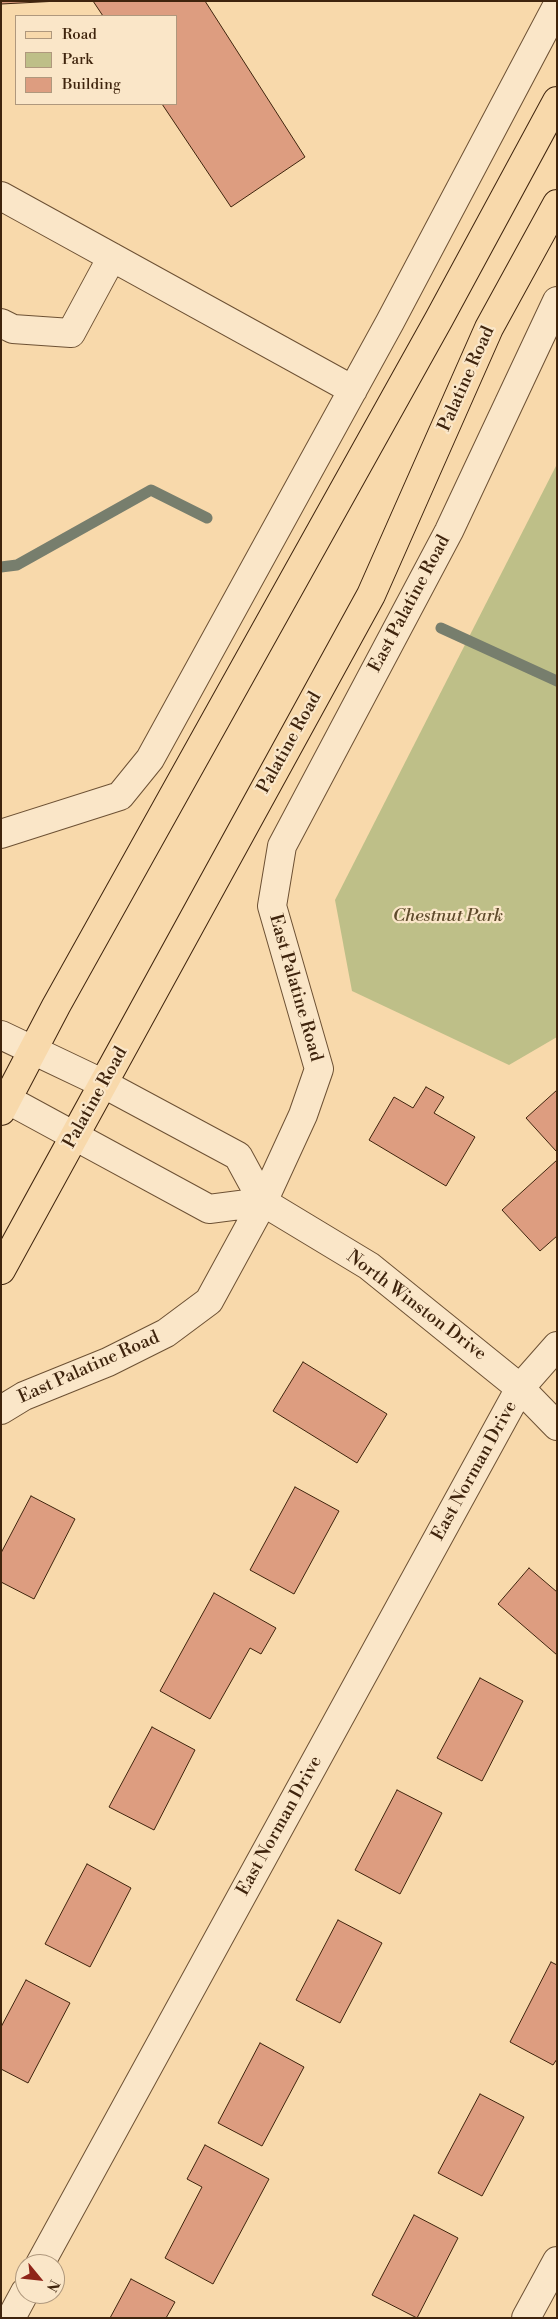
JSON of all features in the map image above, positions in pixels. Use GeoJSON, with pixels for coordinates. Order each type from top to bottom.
{"type":"FeatureCollection","features":[{"type":"Feature","properties":{"kind":"main road"},"geometry":{"type":"LineString","coordinates":[[3,1102],[434,328],[557,102]]}},
{"type":"Feature","properties":{"kind":"main road","name":"Palatine Road"},"geometry":{"type":"LineString","coordinates":[[1,1270],[371,595],[489,328],[557,204]]}},
{"type":"Feature","properties":{"kind":"street"},"geometry":{"type":"LineString","coordinates":[[1,834],[120,796],[150,759],[353,390],[557,6]]}},
{"type":"Feature","properties":{"kind":"street"},"geometry":{"type":"LineString","coordinates":[[1,196],[353,390]]}},
{"type":"Feature","properties":{"kind":"street"},"geometry":{"type":"LineString","coordinates":[[1,323],[13,329],[71,333],[112,257]]}},
{"type":"Feature","properties":{"kind":"street","name":"East Palatine Road"},"geometry":{"type":"LineString","coordinates":[[1,1410],[24,1396],[108,1362],[166,1333],[209,1301],[262,1202],[303,1115],[319,1070],[272,906],[282,846],[449,531],[557,301]]}},
{"type":"Feature","properties":{"kind":"street"},"geometry":{"type":"LineString","coordinates":[[1,1035],[104,1084],[238,1156],[262,1202],[209,1210],[3,1102]]}},
{"type":"Feature","properties":{"kind":"street","name":"North Winston Drive"},"geometry":{"type":"LineString","coordinates":[[262,1202],[368,1266],[520,1388],[557,1426]]}},
{"type":"Feature","properties":{"kind":"street","name":"East Norman Drive"},"geometry":{"type":"LineString","coordinates":[[45,2254],[520,1388],[557,1346]]}},
{"type":"Feature","properties":{"kind":"street"},"geometry":{"type":"LineString","coordinates":[[526,2318],[557,2261]]}},
{"type":"Feature","properties":{"kind":"street"},"geometry":{"type":"LineString","coordinates":[[11,2318],[19,2304]]}},
{"type":"Feature","properties":{"kind":"green space","name":"Chestnut Park"},"geometry":{"type":"Polygon","coordinates":[[[557,464],[557,1037],[509,1065],[352,991],[335,900],[557,464]]]}},
{"type":"Feature","properties":{"kind":"building"},"geometry":{"type":"Polygon","coordinates":[[[1,1],[59,1],[1,4],[1,1]]]}},
{"type":"Feature","properties":{"kind":"building"},"geometry":{"type":"Polygon","coordinates":[[[93,1],[205,1],[305,157],[231,207],[163,105],[178,105],[178,15],[102,15],[93,1]]]}},
{"type":"Feature","properties":{"kind":"building"},"geometry":{"type":"Polygon","coordinates":[[[426,1087],[444,1097],[434,1113],[475,1137],[446,1186],[369,1140],[394,1097],[413,1108],[426,1087]]]}},
{"type":"Feature","properties":{"kind":"building"},"geometry":{"type":"Polygon","coordinates":[[[557,1090],[557,1150],[556,1151],[526,1118],[557,1090]]]}},
{"type":"Feature","properties":{"kind":"building"},"geometry":{"type":"Polygon","coordinates":[[[557,1160],[557,1236],[540,1251],[502,1210],[557,1160]]]}},
{"type":"Feature","properties":{"kind":"building"},"geometry":{"type":"Polygon","coordinates":[[[303,1362],[387,1414],[357,1463],[273,1411],[303,1362]]]}},
{"type":"Feature","properties":{"kind":"building"},"geometry":{"type":"Polygon","coordinates":[[[295,1487],[339,1511],[294,1594],[250,1570],[295,1487]]]}},
{"type":"Feature","properties":{"kind":"building"},"geometry":{"type":"Polygon","coordinates":[[[31,1496],[75,1519],[34,1599],[1,1582],[1,1553],[31,1496]]]}},
{"type":"Feature","properties":{"kind":"building"},"geometry":{"type":"Polygon","coordinates":[[[529,1568],[557,1592],[557,1655],[498,1604],[529,1568]]]}},
{"type":"Feature","properties":{"kind":"building"},"geometry":{"type":"Polygon","coordinates":[[[214,1593],[276,1628],[261,1654],[250,1648],[210,1719],[160,1691],[214,1593]]]}},
{"type":"Feature","properties":{"kind":"building"},"geometry":{"type":"Polygon","coordinates":[[[480,1678],[523,1701],[482,1781],[437,1758],[480,1678]]]}},
{"type":"Feature","properties":{"kind":"building"},"geometry":{"type":"Polygon","coordinates":[[[152,1727],[195,1750],[154,1830],[109,1807],[152,1727]]]}},
{"type":"Feature","properties":{"kind":"building"},"geometry":{"type":"Polygon","coordinates":[[[397,1790],[442,1813],[400,1894],[355,1870],[397,1790]]]}},
{"type":"Feature","properties":{"kind":"building"},"geometry":{"type":"Polygon","coordinates":[[[87,1864],[131,1888],[90,1967],[45,1944],[87,1864]]]}},
{"type":"Feature","properties":{"kind":"building"},"geometry":{"type":"Polygon","coordinates":[[[338,1920],[382,1943],[340,2023],[296,2000],[338,1920]]]}},
{"type":"Feature","properties":{"kind":"building"},"geometry":{"type":"Polygon","coordinates":[[[551,1962],[557,1965],[557,2059],[553,2065],[510,2042],[551,1962]]]}},
{"type":"Feature","properties":{"kind":"building"},"geometry":{"type":"Polygon","coordinates":[[[26,1980],[70,2003],[28,2083],[1,2069],[1,2027],[26,1980]]]}},
{"type":"Feature","properties":{"kind":"building"},"geometry":{"type":"Polygon","coordinates":[[[260,2043],[304,2067],[262,2146],[218,2123],[260,2043]]]}},
{"type":"Feature","properties":{"kind":"building"},"geometry":{"type":"Polygon","coordinates":[[[480,2094],[524,2117],[482,2196],[438,2173],[480,2094]]]}},
{"type":"Feature","properties":{"kind":"building"},"geometry":{"type":"Polygon","coordinates":[[[205,2145],[269,2179],[213,2284],[165,2258],[202,2187],[187,2179],[205,2145]]]}},
{"type":"Feature","properties":{"kind":"building"},"geometry":{"type":"Polygon","coordinates":[[[414,2215],[458,2238],[417,2318],[372,2295],[414,2215]]]}},
{"type":"Feature","properties":{"kind":"building"},"geometry":{"type":"Polygon","coordinates":[[[131,2279],[175,2302],[166,2318],[110,2318],[131,2279]]]}},
{"type":"Feature","properties":{"kind":"waterway"},"geometry":{"type":"LineString","coordinates":[[1,567],[17,565],[151,490],[207,518]]}},
{"type":"Feature","properties":{"kind":"waterway"},"geometry":{"type":"LineString","coordinates":[[441,628],[557,681]]}}]}
